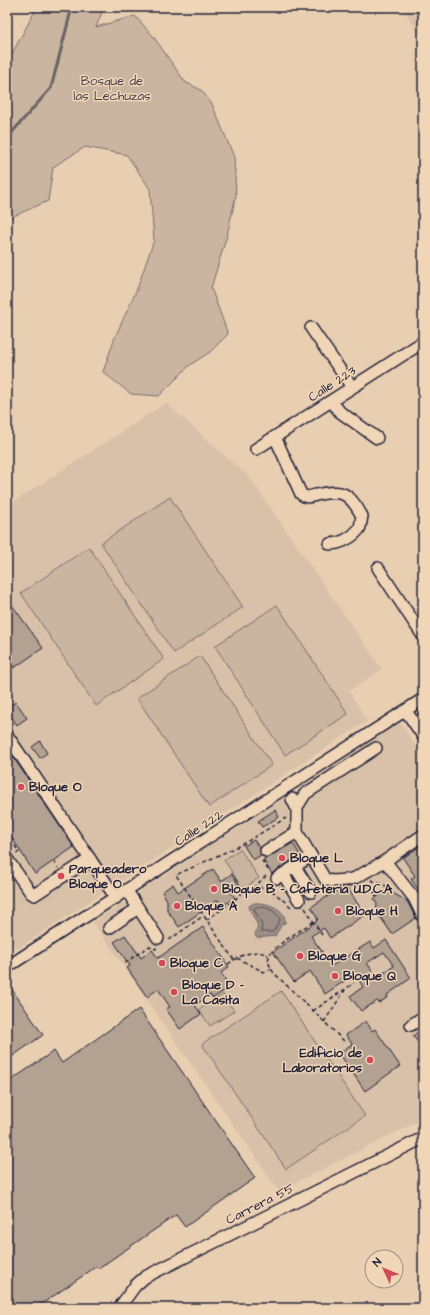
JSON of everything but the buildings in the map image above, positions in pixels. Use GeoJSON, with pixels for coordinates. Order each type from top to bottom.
{"type":"FeatureCollection","features":[{"type":"Feature","properties":{"kind":"street"},"geometry":{"type":"LineString","coordinates":[[310,328],[352,387]]}},
{"type":"Feature","properties":{"kind":"street","name":"Calle 223"},"geometry":{"type":"LineString","coordinates":[[256,449],[423,342]]}},
{"type":"Feature","properties":{"kind":"street"},"geometry":{"type":"LineString","coordinates":[[331,401],[340,412],[377,438]]}},
{"type":"Feature","properties":{"kind":"street"},"geometry":{"type":"LineString","coordinates":[[275,437],[301,494],[308,498],[335,492],[347,496],[355,502],[362,516],[359,529],[346,540],[338,544],[330,544]]}},
{"type":"Feature","properties":{"kind":"street"},"geometry":{"type":"LineString","coordinates":[[378,568],[423,636]]}},
{"type":"Feature","properties":{"kind":"street","name":"Calle 222"},"geometry":{"type":"LineString","coordinates":[[7,967],[127,891],[292,800],[423,699]]}},
{"type":"Feature","properties":{"kind":"street"},"geometry":{"type":"LineString","coordinates":[[406,711],[419,721],[423,736]]}},
{"type":"Feature","properties":{"kind":"street"},"geometry":{"type":"LineString","coordinates":[[7,735],[116,898]]}},
{"type":"Feature","properties":{"kind":"street"},"geometry":{"type":"LineString","coordinates":[[376,748],[305,794],[292,800],[297,832],[326,879],[330,882],[355,878],[385,861],[423,835]]}},
{"type":"Feature","properties":{"kind":"street"},"geometry":{"type":"LineString","coordinates":[[266,851],[297,832]]}},
{"type":"Feature","properties":{"kind":"street"},"geometry":{"type":"LineString","coordinates":[[300,907],[280,876],[311,856]]}},
{"type":"Feature","properties":{"kind":"street"},"geometry":{"type":"LineString","coordinates":[[7,859],[31,893],[34,895],[90,859]]}},
{"type":"Feature","properties":{"kind":"street"},"geometry":{"type":"LineString","coordinates":[[385,861],[414,898],[423,916]]}},
{"type":"Feature","properties":{"kind":"street"},"geometry":{"type":"LineString","coordinates":[[295,867],[311,892]]}},
{"type":"Feature","properties":{"kind":"street"},"geometry":{"type":"LineString","coordinates":[[127,891],[158,938]]}},
{"type":"Feature","properties":{"kind":"street"},"geometry":{"type":"LineString","coordinates":[[109,928],[138,908]]}},
{"type":"Feature","properties":{"kind":"street"},"geometry":{"type":"LineString","coordinates":[[411,1025],[423,1016]]}},
{"type":"Feature","properties":{"kind":"street","name":"Carrera 55"},"geometry":{"type":"LineString","coordinates":[[119,1308],[134,1286],[145,1277],[423,1138]]}},
{"type":"Feature","properties":{"kind":"path"},"geometry":{"type":"LineString","coordinates":[[234,960],[176,877],[176,874],[243,844],[292,800]]}},
{"type":"Feature","properties":{"kind":"path"},"geometry":{"type":"LineString","coordinates":[[7,834],[19,852],[7,859]]}},
{"type":"Feature","properties":{"kind":"path"},"geometry":{"type":"LineString","coordinates":[[206,920],[240,894],[253,888],[270,873],[262,859],[266,851]]}},
{"type":"Feature","properties":{"kind":"path"},"geometry":{"type":"LineString","coordinates":[[362,880],[377,897]]}},
{"type":"Feature","properties":{"kind":"path"},"geometry":{"type":"LineString","coordinates":[[253,888],[261,887],[270,890],[300,907],[322,935]]}},
{"type":"Feature","properties":{"kind":"path"},"geometry":{"type":"LineString","coordinates":[[184,901],[190,897]]}},
{"type":"Feature","properties":{"kind":"path"},"geometry":{"type":"LineString","coordinates":[[313,922],[274,949],[269,955],[269,963],[271,969],[346,1043]]}},
{"type":"Feature","properties":{"kind":"path"},"geometry":{"type":"LineString","coordinates":[[228,964],[237,958],[253,952],[260,952],[269,955]]}},
{"type":"Feature","properties":{"kind":"path"},"geometry":{"type":"LineString","coordinates":[[237,958],[264,972],[271,969]]}},
{"type":"Feature","properties":{"kind":"path"},"geometry":{"type":"LineString","coordinates":[[313,1011],[354,983]]}},
{"type":"Feature","properties":{"kind":"path"},"geometry":{"type":"LineString","coordinates":[[324,1022],[346,988]]}},
{"type":"Feature","properties":{"kind":"shaded area"},"geometry":{"type":"Polygon","coordinates":[[[402,7],[423,7],[423,40],[402,7]]]}},
{"type":"Feature","properties":{"kind":"shaded area"},"geometry":{"type":"Polygon","coordinates":[[[166,403],[249,477],[382,669],[349,691],[367,721],[17,949],[7,934],[7,506],[166,403]]]}},
{"type":"Feature","properties":{"kind":"shaded area"},"geometry":{"type":"Polygon","coordinates":[[[400,722],[423,757],[423,1119],[279,1191],[93,922],[400,722]]]}},
{"type":"Feature","properties":{"kind":"green space","name":"Bosque de las Lechuzas"},"geometry":{"type":"Polygon","coordinates":[[[37,7],[104,7],[96,27],[135,16],[153,36],[185,82],[201,90],[212,104],[234,157],[236,195],[227,235],[211,288],[228,334],[210,352],[190,365],[159,396],[131,394],[103,372],[115,337],[137,289],[154,240],[150,189],[127,155],[85,147],[53,167],[48,201],[7,219],[7,63],[37,7]]]}},
{"type":"Feature","properties":{"kind":"green space"},"geometry":{"type":"Polygon","coordinates":[[[170,497],[243,607],[174,653],[101,543],[170,497]]]}},
{"type":"Feature","properties":{"kind":"green space"},"geometry":{"type":"Polygon","coordinates":[[[89,547],[164,659],[96,706],[21,593],[89,547]]]}},
{"type":"Feature","properties":{"kind":"green space"},"geometry":{"type":"Polygon","coordinates":[[[277,605],[348,714],[285,755],[215,646],[277,605]]]}},
{"type":"Feature","properties":{"kind":"green space"},"geometry":{"type":"Polygon","coordinates":[[[200,656],[272,765],[209,807],[137,698],[200,656]]]}},
{"type":"Feature","properties":{"kind":"green space"},"geometry":{"type":"Polygon","coordinates":[[[240,849],[259,878],[243,889],[224,860],[240,849]]]}},
{"type":"Feature","properties":{"kind":"green space"},"geometry":{"type":"Polygon","coordinates":[[[281,991],[365,1116],[286,1169],[202,1044],[281,991]]]}},
{"type":"Feature","properties":{"kind":"green space"},"geometry":{"type":"Polygon","coordinates":[[[223,994],[234,1011],[210,1026],[199,1010],[223,994]]]}},
{"type":"Feature","properties":{"kind":"water"},"geometry":{"type":"Polygon","coordinates":[[[254,903],[269,905],[283,913],[285,923],[282,924],[275,936],[257,938],[255,935],[258,926],[249,906],[254,903]]]}},
{"type":"Feature","properties":{"kind":"waterway"},"geometry":{"type":"LineString","coordinates":[[7,138],[51,88],[72,7]]}},
{"type":"Feature","properties":{"kind":"place","name":"Bloque O"},"geometry":{"type":"Point","coordinates":[21,787]}},
{"type":"Feature","properties":{"kind":"place","name":"Bloque L"},"geometry":{"type":"Point","coordinates":[282,858]}},
{"type":"Feature","properties":{"kind":"place","name":"Parqueadero Bloque O"},"geometry":{"type":"Point","coordinates":[61,876]}},
{"type":"Feature","properties":{"kind":"place","name":"Bloque B - Cafeteria U.D.C.A"},"geometry":{"type":"Point","coordinates":[214,889]}},
{"type":"Feature","properties":{"kind":"place","name":"Bloque A"},"geometry":{"type":"Point","coordinates":[177,906]}},
{"type":"Feature","properties":{"kind":"place","name":"Bloque H"},"geometry":{"type":"Point","coordinates":[338,911]}},
{"type":"Feature","properties":{"kind":"place","name":"Bloque G"},"geometry":{"type":"Point","coordinates":[300,956]}},
{"type":"Feature","properties":{"kind":"place","name":"Bloque C"},"geometry":{"type":"Point","coordinates":[162,963]}},
{"type":"Feature","properties":{"kind":"place","name":"Bloque Q"},"geometry":{"type":"Point","coordinates":[335,976]}},
{"type":"Feature","properties":{"kind":"place","name":"Bloque D - La Casita"},"geometry":{"type":"Point","coordinates":[174,992]}},
{"type":"Feature","properties":{"kind":"place","name":"Edificio de Laboratorios"},"geometry":{"type":"Point","coordinates":[370,1060]}}]}
